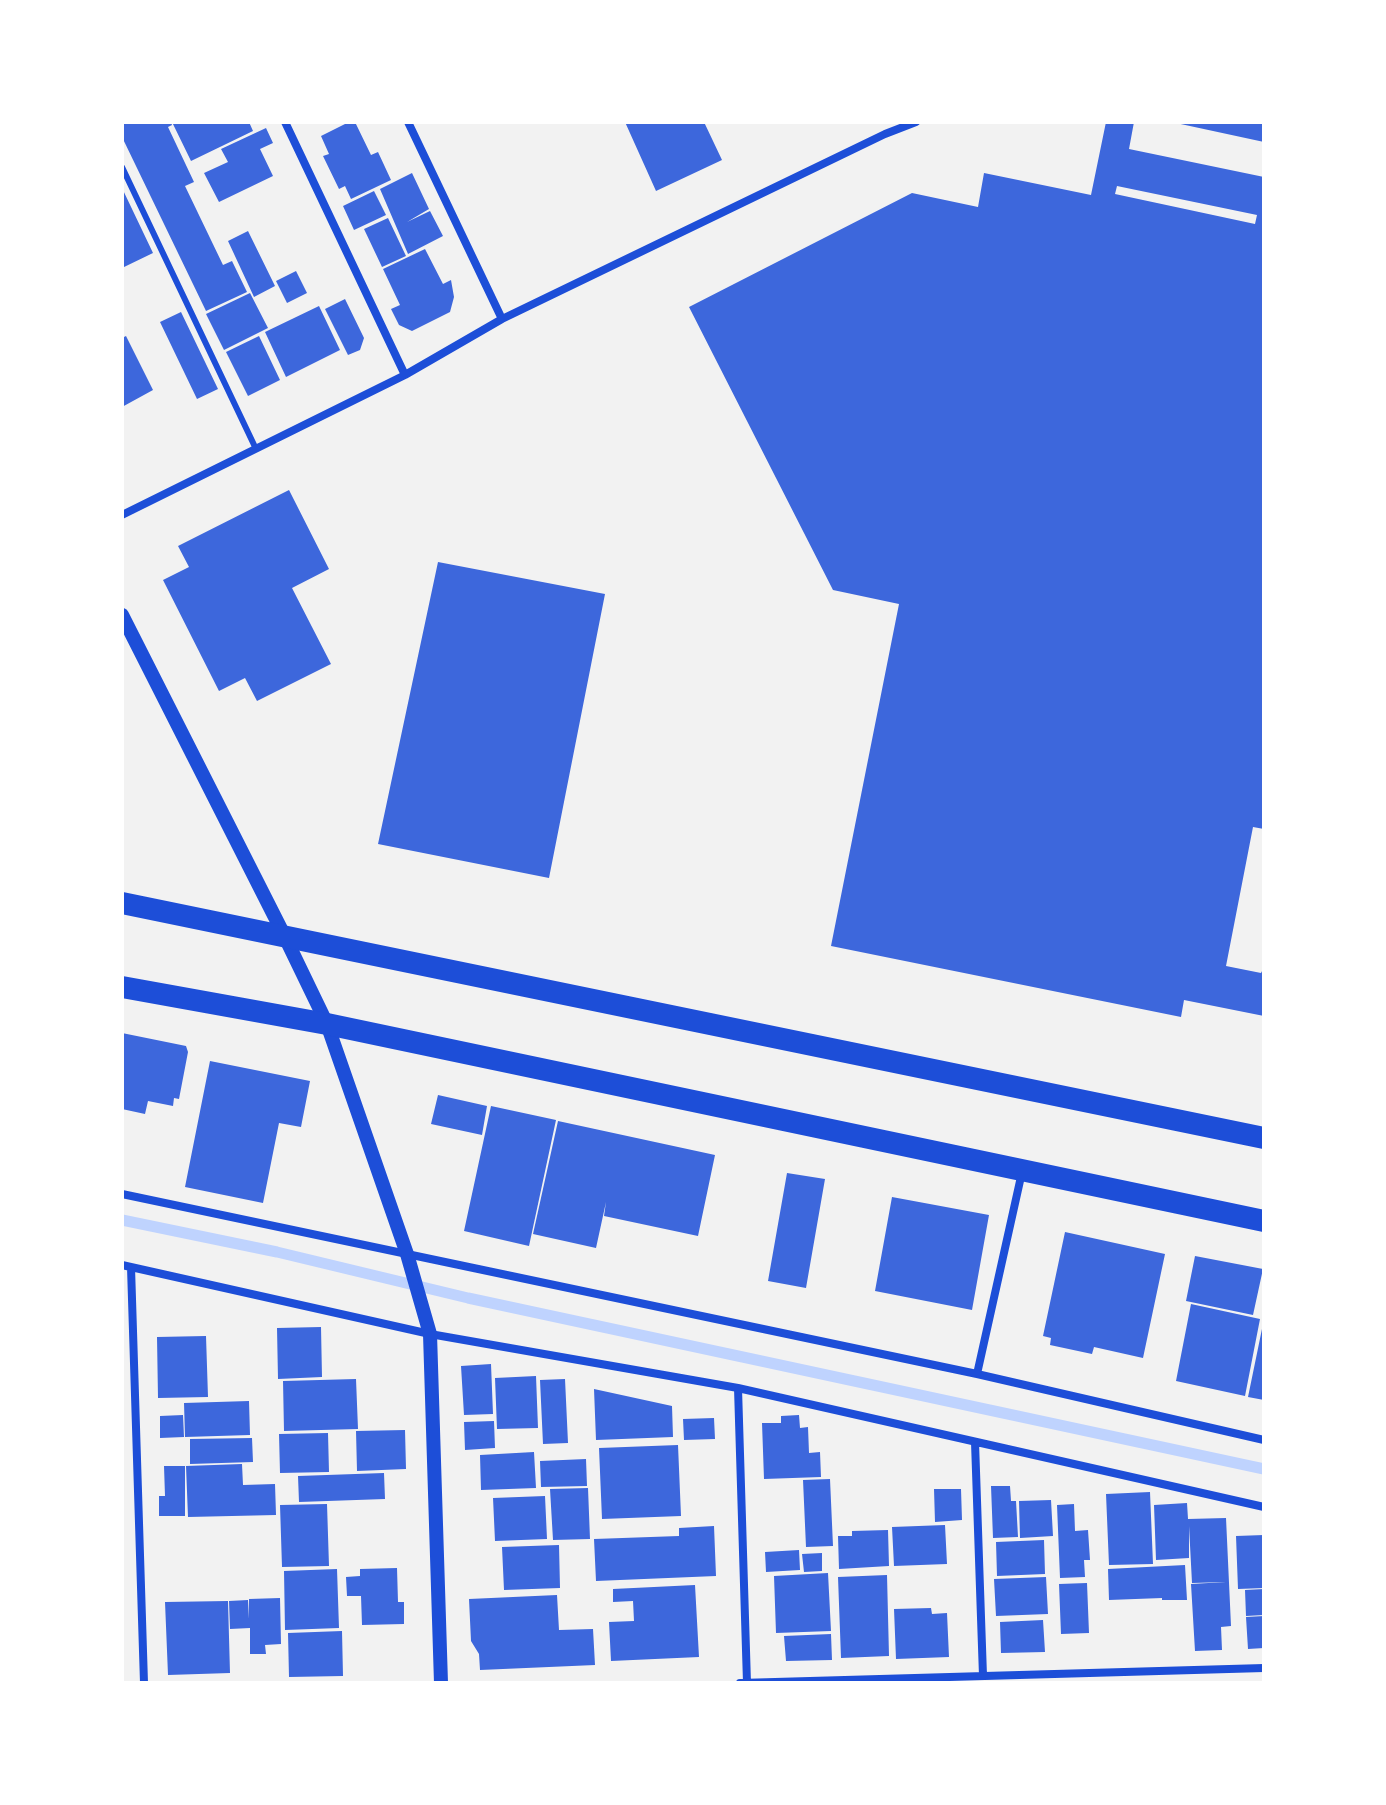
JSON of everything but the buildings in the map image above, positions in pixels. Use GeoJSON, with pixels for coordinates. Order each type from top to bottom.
{"type":"FeatureCollection","features":[{"type":"Feature","properties":{"kind":"highway"},"geometry":{"type":"LineString","coordinates":[[122,903],[1264,1138]]}},
{"type":"Feature","properties":{"kind":"highway"},"geometry":{"type":"LineString","coordinates":[[122,987],[327,1024],[1264,1221]]}},
{"type":"Feature","properties":{"kind":"street"},"geometry":{"type":"LineString","coordinates":[[285,122],[405,375]]}},
{"type":"Feature","properties":{"kind":"street"},"geometry":{"type":"LineString","coordinates":[[408,122],[502,319]]}},
{"type":"Feature","properties":{"kind":"street"},"geometry":{"type":"LineString","coordinates":[[122,515],[405,375],[502,319],[916,122]]}},
{"type":"Feature","properties":{"kind":"street"},"geometry":{"type":"LineString","coordinates":[[122,615],[327,1024],[381,1174],[429,1328],[441,1683]]}},
{"type":"Feature","properties":{"kind":"street"},"geometry":{"type":"LineString","coordinates":[[977,1374],[1022,1171]]}},
{"type":"Feature","properties":{"kind":"street"},"geometry":{"type":"LineString","coordinates":[[122,1194],[408,1259],[977,1374],[1264,1440]]}},
{"type":"Feature","properties":{"kind":"street"},"geometry":{"type":"LineString","coordinates":[[144,1683],[127,1266],[738,1388],[1264,1507]]}},
{"type":"Feature","properties":{"kind":"street"},"geometry":{"type":"LineString","coordinates":[[738,1388],[747,1683]]}},
{"type":"Feature","properties":{"kind":"street"},"geometry":{"type":"LineString","coordinates":[[975,1442],[983,1676]]}},
{"type":"Feature","properties":{"kind":"street"},"geometry":{"type":"LineString","coordinates":[[740,1683],[983,1676],[1040,1679],[1264,1668]]}},
{"type":"Feature","properties":{"kind":"lane"},"geometry":{"type":"LineString","coordinates":[[122,167],[256,449]]}},
{"type":"Feature","properties":{"kind":"waterway"},"geometry":{"type":"LineString","coordinates":[[122,1220],[277,1252],[468,1298],[1264,1469]]}}]}
